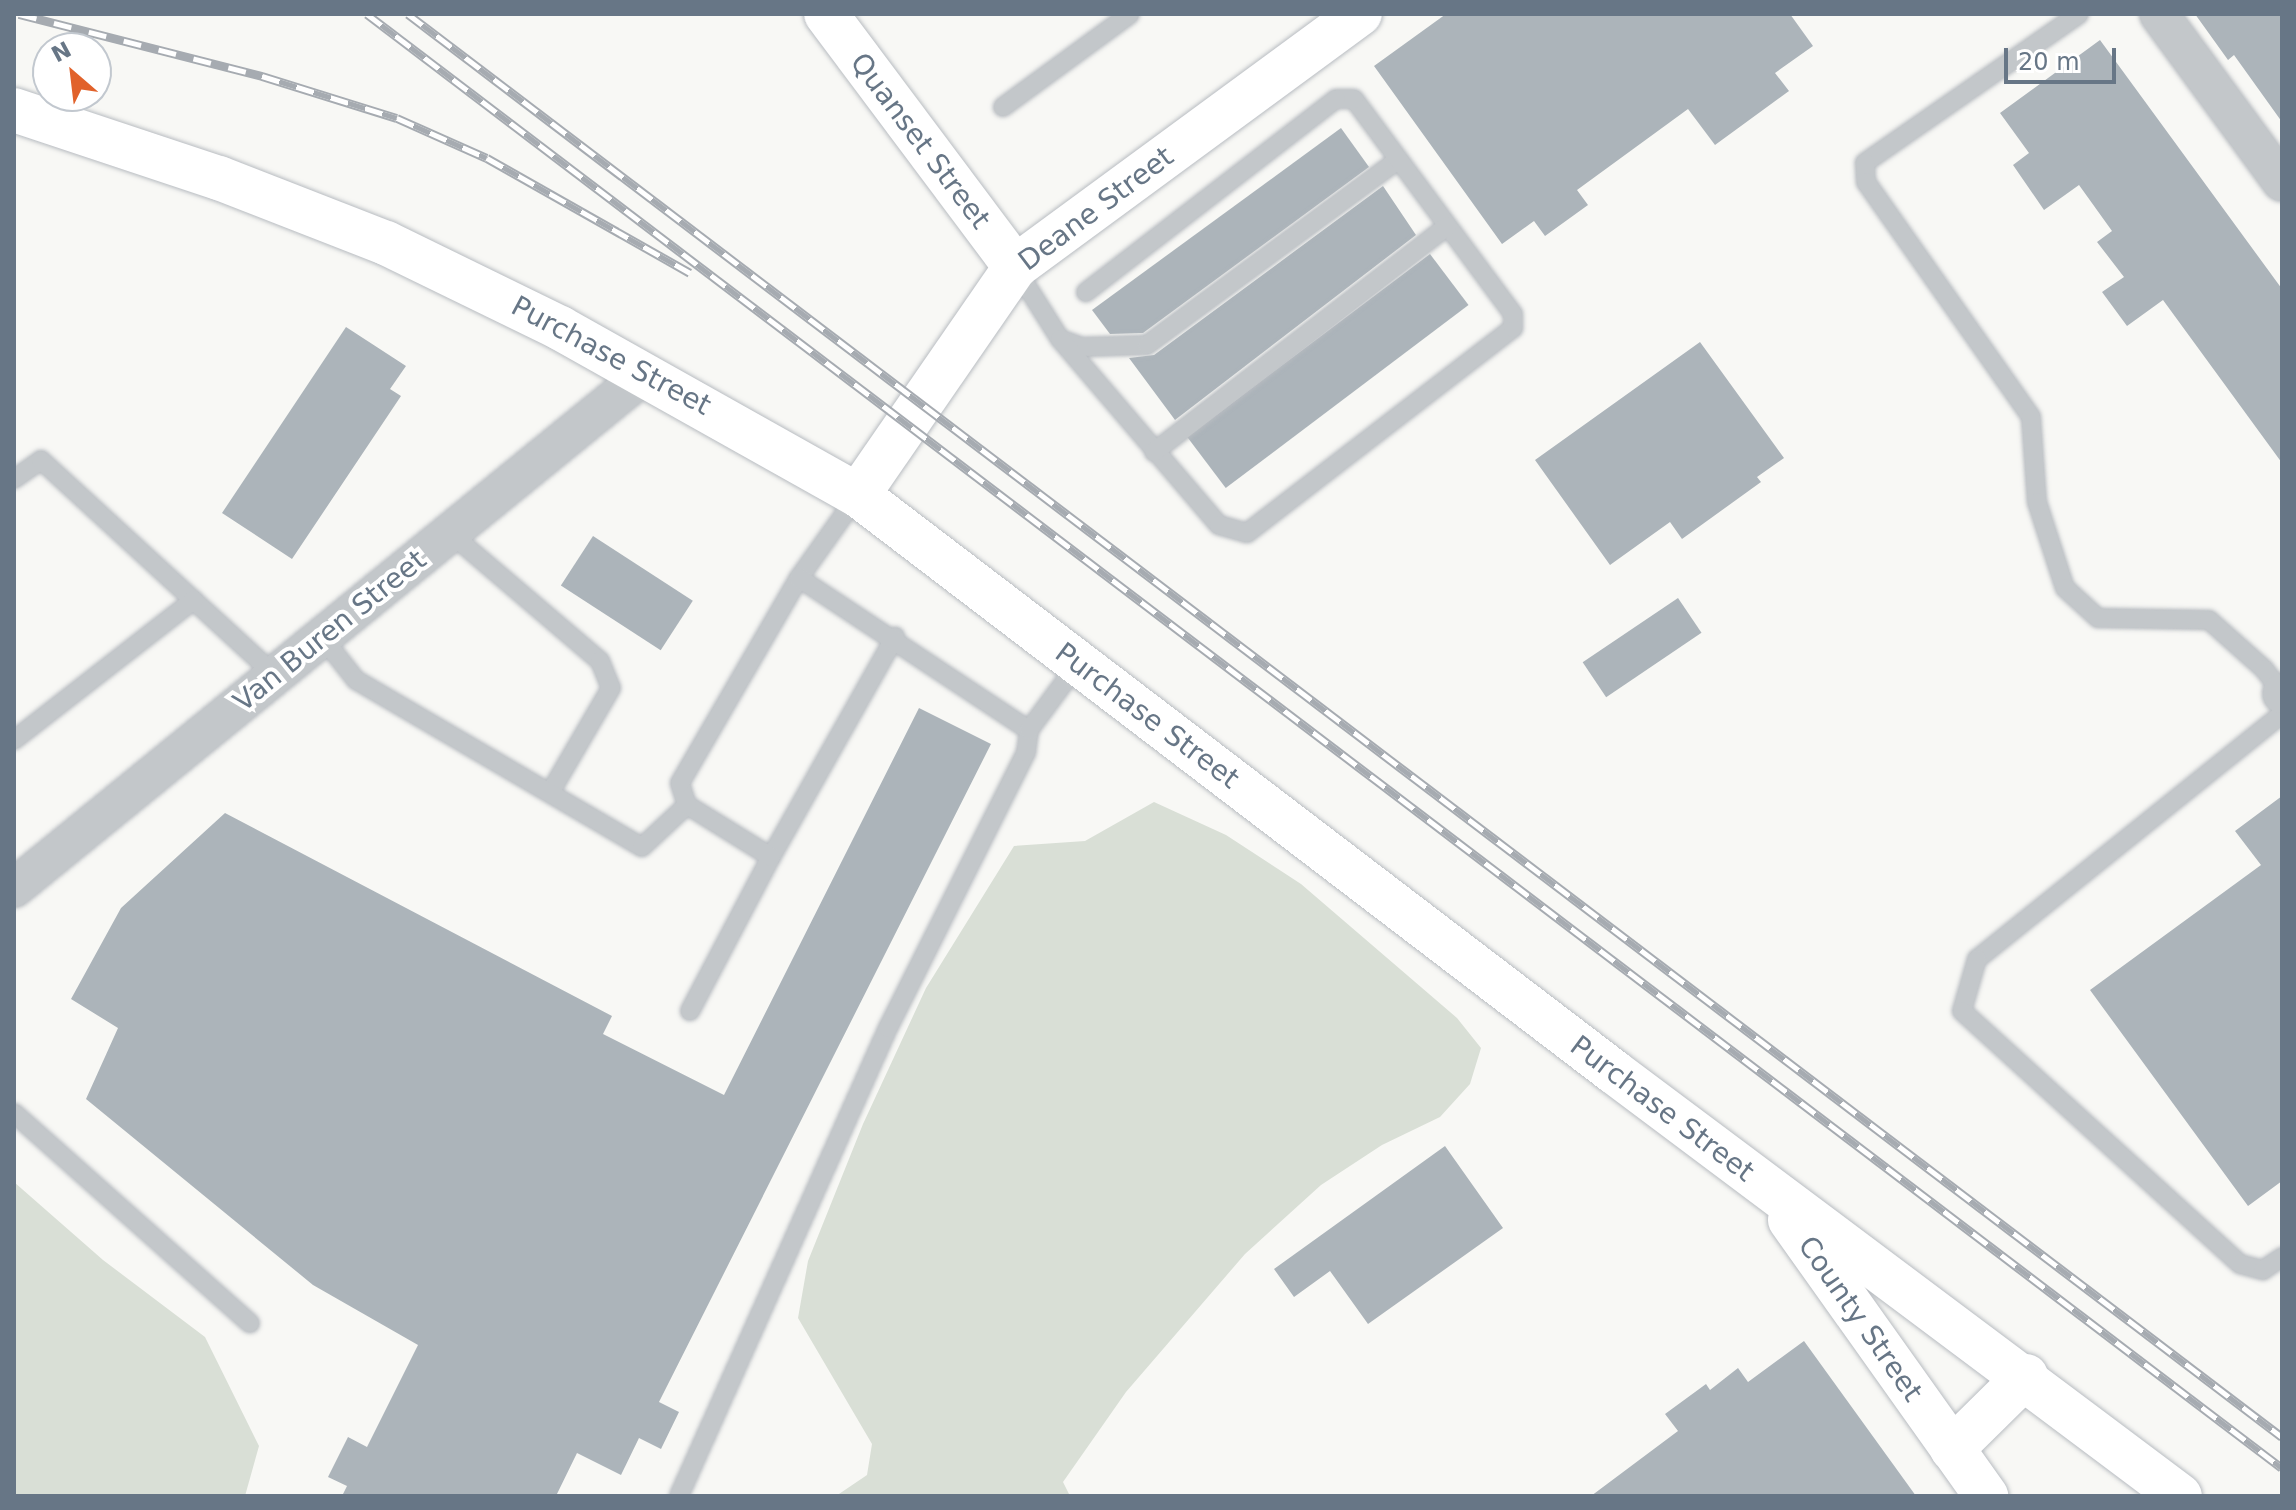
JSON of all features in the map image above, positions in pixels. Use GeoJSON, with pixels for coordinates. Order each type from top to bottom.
{"type":"FeatureCollection","features":[{"type":"Feature","properties":{"kind":"main road","name":"Quanset Street"},"geometry":{"type":"LineString","coordinates":[[826,14],[1015,267]]}},
{"type":"Feature","properties":{"kind":"main road","name":"Deane Street"},"geometry":{"type":"LineString","coordinates":[[858,495],[1015,267],[1360,14]]}},
{"type":"Feature","properties":{"kind":"main road","name":"Purchase Street"},"geometry":{"type":"LineString","coordinates":[[14,110],[219,178],[386,243],[645,374],[858,495],[1768,1189],[2026,1376],[2180,1496]]}},
{"type":"Feature","properties":{"kind":"main road","name":"County Street"},"geometry":{"type":"LineString","coordinates":[[1768,1189],[1986,1496]]}},
{"type":"Feature","properties":{"kind":"main road"},"geometry":{"type":"LineString","coordinates":[[1952,1449],[2026,1376]]}},
{"type":"Feature","properties":{"kind":"street"},"geometry":{"type":"LineString","coordinates":[[2159,14],[2282,182]]}},
{"type":"Feature","properties":{"kind":"street","name":"Van Buren Street"},"geometry":{"type":"LineString","coordinates":[[14,888],[645,374]]}},
{"type":"Feature","properties":{"kind":"lane"},"geometry":{"type":"LineString","coordinates":[[1003,107],[1130,14]]}},
{"type":"Feature","properties":{"kind":"lane"},"geometry":{"type":"LineString","coordinates":[[2079,14],[1865,163],[1866,182],[2031,417],[2037,502],[2065,588],[2098,618],[2209,620],[2264,669],[2282,694]]}},
{"type":"Feature","properties":{"kind":"lane"},"geometry":{"type":"LineString","coordinates":[[1015,267],[1060,339],[1154,452],[1219,525],[1247,533],[1513,328],[1513,314],[1354,99],[1336,99],[1086,292]]}},
{"type":"Feature","properties":{"kind":"lane"},"geometry":{"type":"LineString","coordinates":[[1060,339],[1082,347],[1147,345],[1398,160]]}},
{"type":"Feature","properties":{"kind":"lane"},"geometry":{"type":"LineString","coordinates":[[1154,452],[1447,226]]}},
{"type":"Feature","properties":{"kind":"lane"},"geometry":{"type":"LineString","coordinates":[[14,479],[41,460],[275,675]]}},
{"type":"Feature","properties":{"kind":"lane"},"geometry":{"type":"LineString","coordinates":[[771,857],[687,805],[680,783],[799,578],[858,495]]}},
{"type":"Feature","properties":{"kind":"lane"},"geometry":{"type":"LineString","coordinates":[[450,533],[600,661],[611,688],[550,793]]}},
{"type":"Feature","properties":{"kind":"lane"},"geometry":{"type":"LineString","coordinates":[[799,578],[895,637],[1029,730]]}},
{"type":"Feature","properties":{"kind":"lane"},"geometry":{"type":"LineString","coordinates":[[14,740],[194,600]]}},
{"type":"Feature","properties":{"kind":"lane"},"geometry":{"type":"LineString","coordinates":[[322,637],[356,680],[642,847],[687,805]]}},
{"type":"Feature","properties":{"kind":"lane"},"geometry":{"type":"LineString","coordinates":[[690,1011],[771,857],[895,637]]}},
{"type":"Feature","properties":{"kind":"lane"},"geometry":{"type":"LineString","coordinates":[[679,1496],[888,1028],[1026,752],[1029,730],[1077,665]]}},
{"type":"Feature","properties":{"kind":"lane"},"geometry":{"type":"LineString","coordinates":[[2282,714],[1977,959],[1962,1011],[2240,1264],[2263,1270],[2282,1257]]}},
{"type":"Feature","properties":{"kind":"lane"},"geometry":{"type":"LineString","coordinates":[[14,1113],[250,1323]]}},
{"type":"Feature","properties":{"kind":"shaded area"},"geometry":{"type":"Polygon","coordinates":[[[1154,802],[1226,835],[1301,884],[1457,1018],[1481,1048],[1470,1084],[1440,1117],[1382,1145],[1321,1185],[1245,1254],[1126,1392],[1063,1482],[1070,1496],[836,1496],[867,1475],[872,1444],[798,1318],[808,1261],[863,1124],[926,988],[1014,846],[1085,841],[1154,802]]]}},
{"type":"Feature","properties":{"kind":"shaded area"},"geometry":{"type":"Polygon","coordinates":[[[14,1182],[103,1260],[205,1337],[259,1446],[245,1496],[14,1496],[14,1182]]]}},
{"type":"Feature","properties":{"kind":"building"},"geometry":{"type":"Polygon","coordinates":[[[1446,14],[1790,14],[1813,46],[1775,73],[1789,91],[1715,145],[1688,109],[1577,190],[1588,205],[1545,236],[1534,221],[1502,244],[1374,66],[1446,14]]]}},
{"type":"Feature","properties":{"kind":"building"},"geometry":{"type":"Polygon","coordinates":[[[2195,14],[2282,14],[2282,122],[2234,55],[2228,60],[2195,14]]]}},
{"type":"Feature","properties":{"kind":"building"},"geometry":{"type":"Polygon","coordinates":[[[2100,40],[2282,289],[2282,463],[2163,300],[2127,326],[2102,292],[2124,277],[2097,242],[2112,231],[2079,185],[2044,210],[2013,165],[2029,153],[2000,113],[2100,40]]]}},
{"type":"Feature","properties":{"kind":"building"},"geometry":{"type":"Polygon","coordinates":[[[1341,128],[1369,167],[1143,333],[1110,334],[1092,310],[1341,128]]]}},
{"type":"Feature","properties":{"kind":"building"},"geometry":{"type":"Polygon","coordinates":[[[1383,186],[1416,235],[1175,420],[1129,358],[1154,355],[1383,186]]]}},
{"type":"Feature","properties":{"kind":"building"},"geometry":{"type":"Polygon","coordinates":[[[1430,254],[1469,305],[1226,488],[1187,437],[1430,254]]]}},
{"type":"Feature","properties":{"kind":"building"},"geometry":{"type":"Polygon","coordinates":[[[346,327],[406,366],[390,389],[401,396],[292,559],[222,513],[346,327]]]}},
{"type":"Feature","properties":{"kind":"building"},"geometry":{"type":"Polygon","coordinates":[[[1700,342],[1784,458],[1757,477],[1761,482],[1682,539],[1670,522],[1610,565],[1535,460],[1700,342]]]}},
{"type":"Feature","properties":{"kind":"building"},"geometry":{"type":"Polygon","coordinates":[[[593,536],[693,601],[661,650],[561,585],[593,536]]]}},
{"type":"Feature","properties":{"kind":"building"},"geometry":{"type":"Polygon","coordinates":[[[1678,598],[1701,633],[1606,697],[1583,662],[1678,598]]]}},
{"type":"Feature","properties":{"kind":"building"},"geometry":{"type":"Polygon","coordinates":[[[919,708],[991,744],[659,1402],[679,1412],[661,1449],[639,1438],[621,1475],[577,1453],[556,1496],[342,1496],[347,1486],[328,1477],[348,1437],[367,1447],[418,1345],[313,1285],[86,1099],[118,1028],[71,999],[121,908],[225,813],[612,1016],[603,1034],[724,1095],[919,708]]]}},
{"type":"Feature","properties":{"kind":"building"},"geometry":{"type":"Polygon","coordinates":[[[2282,796],[2282,1181],[2248,1206],[2090,990],[2261,865],[2235,831],[2282,796]]]}},
{"type":"Feature","properties":{"kind":"building"},"geometry":{"type":"Polygon","coordinates":[[[1445,1146],[1503,1228],[1368,1324],[1330,1271],[1294,1297],[1274,1269],[1445,1146]]]}},
{"type":"Feature","properties":{"kind":"building"},"geometry":{"type":"Polygon","coordinates":[[[1804,1341],[1916,1496],[1591,1496],[1678,1431],[1665,1414],[1706,1384],[1710,1390],[1738,1368],[1748,1382],[1804,1341]]]}},
{"type":"Feature","properties":{"kind":"railway"},"geometry":{"type":"LineString","coordinates":[[19,14],[262,76],[397,118],[487,158],[690,273]]}},
{"type":"Feature","properties":{"kind":"railway"},"geometry":{"type":"LineString","coordinates":[[367,14],[2282,1468]]}},
{"type":"Feature","properties":{"kind":"railway"},"geometry":{"type":"LineString","coordinates":[[408,14],[2282,1437]]}}]}
